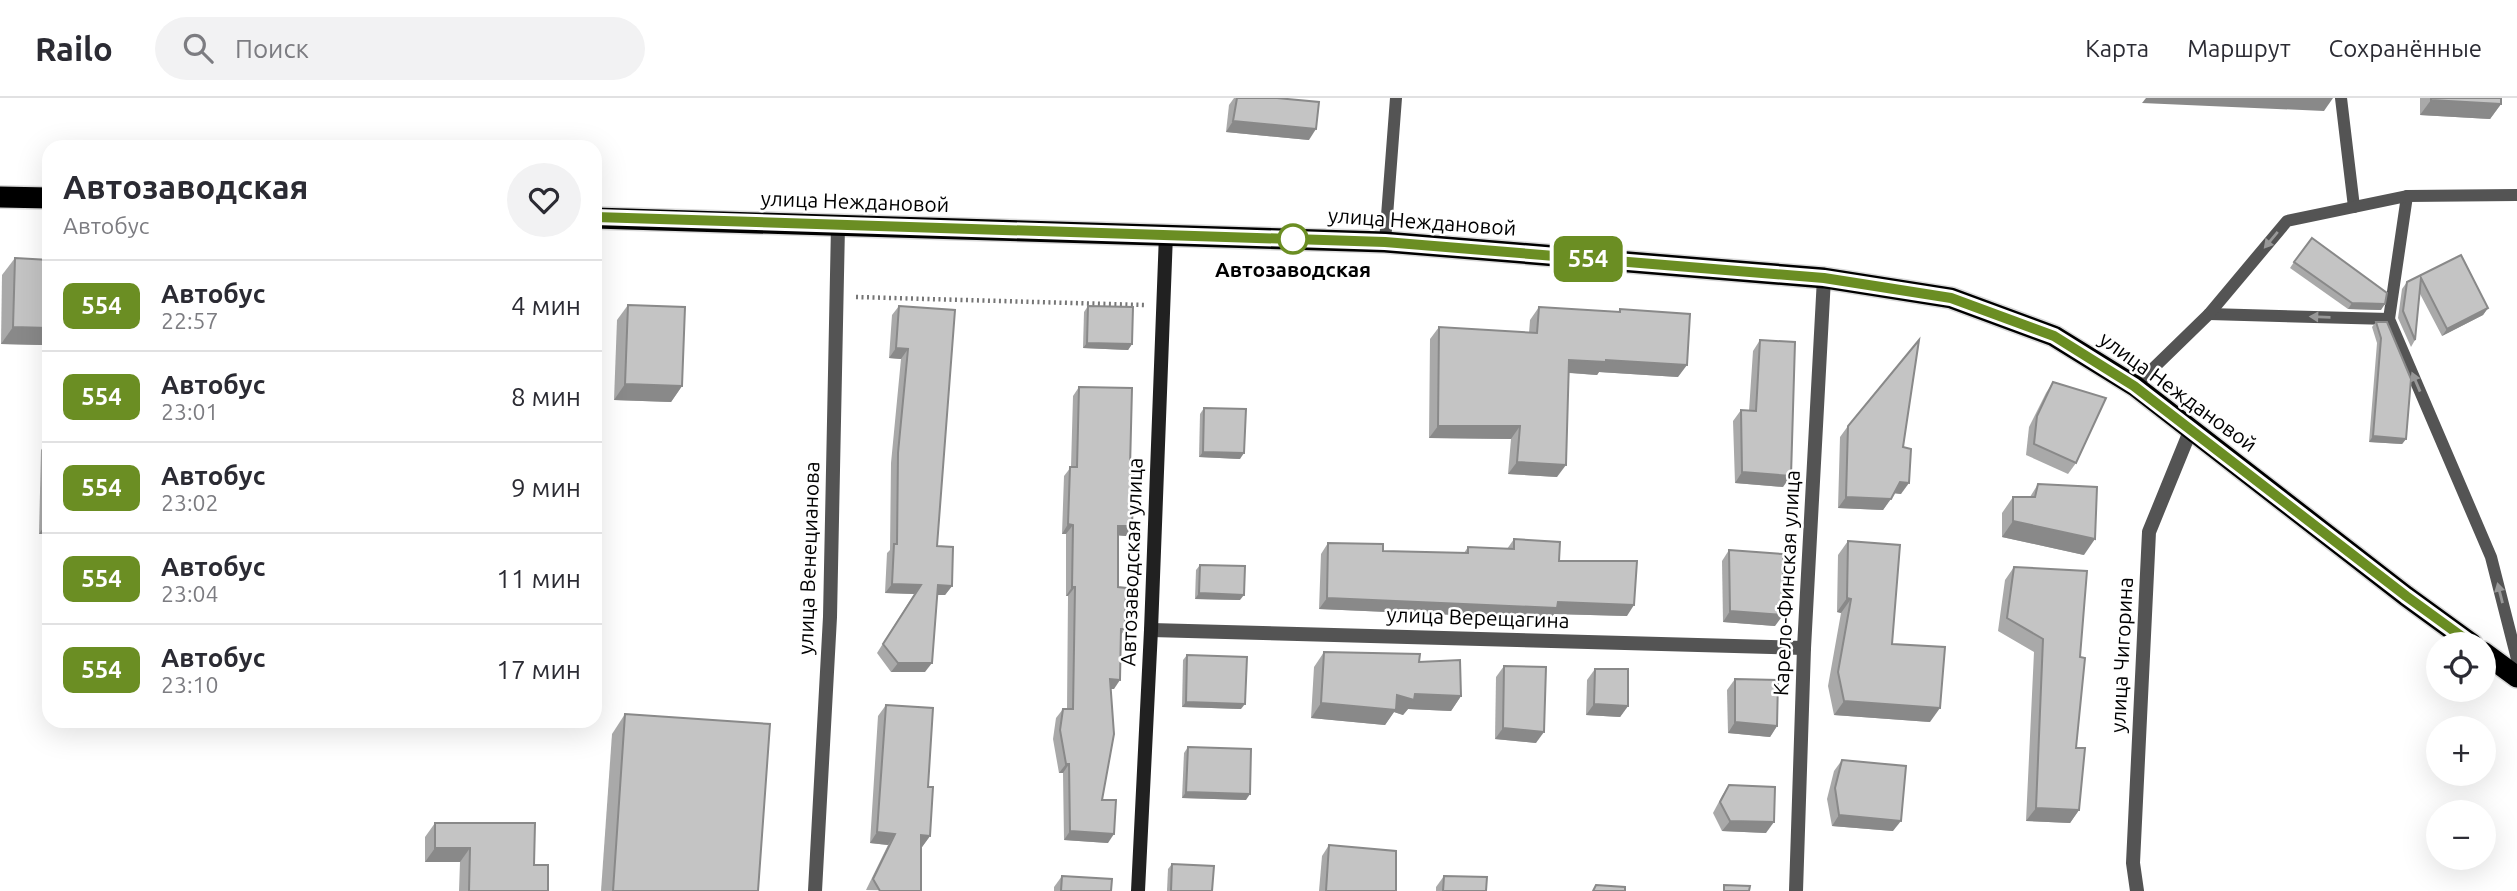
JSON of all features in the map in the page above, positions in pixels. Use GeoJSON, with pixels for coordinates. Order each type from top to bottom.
{"type":"FeatureCollection","features":[{"type":"Feature","properties":{"kind":"highway"},"geometry":{"type":"LineString","coordinates":[[0,198],[42,198]]}},
{"type":"Feature","properties":{"kind":"highway","name":"улица Неждановой"},"geometry":{"type":"LineString","coordinates":[[602,218],[1385,242],[1824,278],[1951,298],[2054,336],[2134,386],[2456,632]]}},
{"type":"Feature","properties":{"kind":"highway"},"geometry":{"type":"LineString","coordinates":[[2496,662],[2517,677]]}},
{"type":"Feature","properties":{"kind":"street","name":"улица Венецианова"},"geometry":{"type":"LineString","coordinates":[[815,891],[830,617],[838,226]]}},
{"type":"Feature","properties":{"kind":"street","name":"Автозаводская улица"},"geometry":{"type":"LineString","coordinates":[[1138,891],[1166,234]]}},
{"type":"Feature","properties":{"kind":"street","name":"Карело-Финская улица"},"geometry":{"type":"LineString","coordinates":[[1796,891],[1804,648],[1824,278]]}},
{"type":"Feature","properties":{"kind":"street","name":"улица Чигорина"},"geometry":{"type":"LineString","coordinates":[[2137,891],[2133,863],[2149,532],[2191,429]]}},
{"type":"Feature","properties":{"kind":"street","name":"улица Верещагина"},"geometry":{"type":"LineString","coordinates":[[1151,630],[1804,648]]}},
{"type":"Feature","properties":{"kind":"lane"},"geometry":{"type":"LineString","coordinates":[[1385,242],[1396,98]]}},
{"type":"Feature","properties":{"kind":"lane"},"geometry":{"type":"LineString","coordinates":[[2341,98],[2354,207]]}},
{"type":"Feature","properties":{"kind":"lane"},"geometry":{"type":"LineString","coordinates":[[2134,386],[2210,314],[2287,221],[2407,196],[2517,195]]}},
{"type":"Feature","properties":{"kind":"lane"},"geometry":{"type":"LineString","coordinates":[[2407,196],[2389,319],[2491,557],[2517,659]]}},
{"type":"Feature","properties":{"kind":"lane"},"geometry":{"type":"LineString","coordinates":[[2210,314],[2389,319]]}},
{"type":"Feature","properties":{"kind":"path"},"geometry":{"type":"LineString","coordinates":[[837,297],[1163,305]]}},
{"type":"Feature","properties":{"kind":"building"},"geometry":{"type":"Polygon","coordinates":[[[1237,98],[1319,102],[1316,129],[1233,121],[1237,98]]]}},
{"type":"Feature","properties":{"kind":"building"},"geometry":{"type":"Polygon","coordinates":[[[2501,98],[2501,104],[2431,100],[2501,98]]]}},
{"type":"Feature","properties":{"kind":"building"},"geometry":{"type":"Polygon","coordinates":[[[2312,238],[2387,293],[2385,304],[2352,303],[2294,262],[2312,238]]]}},
{"type":"Feature","properties":{"kind":"building"},"geometry":{"type":"Polygon","coordinates":[[[2461,255],[2488,308],[2447,329],[2421,278],[2415,340],[2403,311],[2407,282],[2461,255]]]}},
{"type":"Feature","properties":{"kind":"building"},"geometry":{"type":"Polygon","coordinates":[[[15,258],[42,260],[42,328],[13,327],[15,258]]]}},
{"type":"Feature","properties":{"kind":"building"},"geometry":{"type":"Polygon","coordinates":[[[628,305],[685,307],[682,386],[625,384],[628,305]]]}},
{"type":"Feature","properties":{"kind":"building"},"geometry":{"type":"Polygon","coordinates":[[[899,306],[955,310],[937,546],[953,547],[952,586],[938,585],[932,663],[898,663],[883,644],[921,585],[892,584],[894,544],[897,544],[898,453],[908,349],[896,348],[899,306]]]}},
{"type":"Feature","properties":{"kind":"building"},"geometry":{"type":"Polygon","coordinates":[[[1088,306],[1133,307],[1132,344],[1087,343],[1088,306]]]}},
{"type":"Feature","properties":{"kind":"building"},"geometry":{"type":"Polygon","coordinates":[[[1539,307],[1690,314],[1687,365],[1569,360],[1566,465],[1517,462],[1520,426],[1438,426],[1439,327],[1537,333],[1539,307]]]}},
{"type":"Feature","properties":{"kind":"building"},"geometry":{"type":"Polygon","coordinates":[[[2376,322],[2387,322],[2411,379],[2406,439],[2373,436],[2381,338],[2376,322]]]}},
{"type":"Feature","properties":{"kind":"building"},"geometry":{"type":"Polygon","coordinates":[[[1760,340],[1795,342],[1791,476],[1742,472],[1741,410],[1756,411],[1760,340]]]}},
{"type":"Feature","properties":{"kind":"building"},"geometry":{"type":"Polygon","coordinates":[[[1919,340],[1903,447],[1911,449],[1909,483],[1900,482],[1891,499],[1846,497],[1848,426],[1919,340]]]}},
{"type":"Feature","properties":{"kind":"building"},"geometry":{"type":"Polygon","coordinates":[[[2053,382],[2106,398],[2076,463],[2034,444],[2037,416],[2053,382]]]}},
{"type":"Feature","properties":{"kind":"building"},"geometry":{"type":"Polygon","coordinates":[[[1079,387],[1132,388],[1132,526],[1118,526],[1118,587],[1126,588],[1125,629],[1121,629],[1120,680],[1110,679],[1114,734],[1102,800],[1116,800],[1114,834],[1070,831],[1069,764],[1066,764],[1060,730],[1063,709],[1073,709],[1075,587],[1072,587],[1073,525],[1068,524],[1070,467],[1077,467],[1079,387]]]}},
{"type":"Feature","properties":{"kind":"building"},"geometry":{"type":"Polygon","coordinates":[[[1204,408],[1246,409],[1244,453],[1203,452],[1204,408]]]}},
{"type":"Feature","properties":{"kind":"building"},"geometry":{"type":"Polygon","coordinates":[[[2038,484],[2097,487],[2095,539],[2013,521],[2013,497],[2035,497],[2038,484]]]}},
{"type":"Feature","properties":{"kind":"building"},"geometry":{"type":"Polygon","coordinates":[[[1514,539],[1560,542],[1559,561],[1637,561],[1634,605],[1558,602],[1557,608],[1327,598],[1328,543],[1383,544],[1383,551],[1468,553],[1468,547],[1514,549],[1514,539]]]}},
{"type":"Feature","properties":{"kind":"building"},"geometry":{"type":"Polygon","coordinates":[[[1848,541],[1900,545],[1892,644],[1945,647],[1940,708],[1844,701],[1838,672],[1851,599],[1847,598],[1848,541]]]}},
{"type":"Feature","properties":{"kind":"building"},"geometry":{"type":"Polygon","coordinates":[[[1729,550],[1783,554],[1783,615],[1730,611],[1729,550]]]}},
{"type":"Feature","properties":{"kind":"building"},"geometry":{"type":"Polygon","coordinates":[[[1200,565],[1245,566],[1244,595],[1199,593],[1200,565]]]}},
{"type":"Feature","properties":{"kind":"building"},"geometry":{"type":"Polygon","coordinates":[[[2014,567],[2087,571],[2080,657],[2085,658],[2076,748],[2085,748],[2079,810],[2036,808],[2043,639],[2007,618],[2014,567]]]}},
{"type":"Feature","properties":{"kind":"building"},"geometry":{"type":"Polygon","coordinates":[[[1324,652],[1420,654],[1419,662],[1460,660],[1461,696],[1415,694],[1414,700],[1397,695],[1396,710],[1321,703],[1324,652]]]}},
{"type":"Feature","properties":{"kind":"building"},"geometry":{"type":"Polygon","coordinates":[[[1187,655],[1247,657],[1245,704],[1186,702],[1187,655]]]}},
{"type":"Feature","properties":{"kind":"building"},"geometry":{"type":"Polygon","coordinates":[[[1504,666],[1546,667],[1544,732],[1503,728],[1504,666]]]}},
{"type":"Feature","properties":{"kind":"building"},"geometry":{"type":"Polygon","coordinates":[[[1595,669],[1628,669],[1628,706],[1594,704],[1595,669]]]}},
{"type":"Feature","properties":{"kind":"building"},"geometry":{"type":"Polygon","coordinates":[[[1735,679],[1778,680],[1777,726],[1735,722],[1735,679]]]}},
{"type":"Feature","properties":{"kind":"building"},"geometry":{"type":"Polygon","coordinates":[[[886,705],[933,708],[928,787],[933,787],[930,836],[921,835],[921,891],[880,891],[873,879],[895,834],[877,832],[886,705]]]}},
{"type":"Feature","properties":{"kind":"building"},"geometry":{"type":"Polygon","coordinates":[[[625,714],[770,724],[758,891],[613,891],[625,714]]]}},
{"type":"Feature","properties":{"kind":"building"},"geometry":{"type":"Polygon","coordinates":[[[1188,747],[1251,749],[1250,794],[1186,792],[1188,747]]]}},
{"type":"Feature","properties":{"kind":"building"},"geometry":{"type":"Polygon","coordinates":[[[1842,760],[1906,766],[1901,821],[1839,815],[1835,788],[1842,760]]]}},
{"type":"Feature","properties":{"kind":"building"},"geometry":{"type":"Polygon","coordinates":[[[1729,785],[1775,787],[1774,822],[1730,821],[1720,802],[1729,785]]]}},
{"type":"Feature","properties":{"kind":"building"},"geometry":{"type":"Polygon","coordinates":[[[435,823],[535,823],[534,865],[548,865],[548,891],[469,891],[470,848],[435,848],[435,823]]]}},
{"type":"Feature","properties":{"kind":"building"},"geometry":{"type":"Polygon","coordinates":[[[1329,845],[1396,851],[1396,891],[1326,891],[1329,845]]]}},
{"type":"Feature","properties":{"kind":"building"},"geometry":{"type":"Polygon","coordinates":[[[1172,864],[1214,866],[1212,891],[1171,891],[1172,864]]]}},
{"type":"Feature","properties":{"kind":"building"},"geometry":{"type":"Polygon","coordinates":[[[1062,876],[1112,879],[1111,891],[1061,891],[1062,876]]]}},
{"type":"Feature","properties":{"kind":"building"},"geometry":{"type":"Polygon","coordinates":[[[1444,876],[1487,877],[1486,891],[1443,891],[1444,876]]]}},
{"type":"Feature","properties":{"kind":"building"},"geometry":{"type":"Polygon","coordinates":[[[1596,885],[1625,887],[1625,891],[1593,891],[1596,885]]]}},
{"type":"Feature","properties":{"kind":"building"},"geometry":{"type":"Polygon","coordinates":[[[1724,885],[1750,886],[1749,891],[1724,891],[1724,885]]]}},
{"type":"Feature","properties":{"kind":"bus line","name":"554"},"geometry":{"type":"LineString","coordinates":[[602,217],[1385,242],[1824,278],[1951,298],[2054,336],[2134,386],[2456,632]]}},
{"type":"Feature","properties":{"kind":"place","name":"Автозаводская"},"geometry":{"type":"Point","coordinates":[1293,239]}}]}
